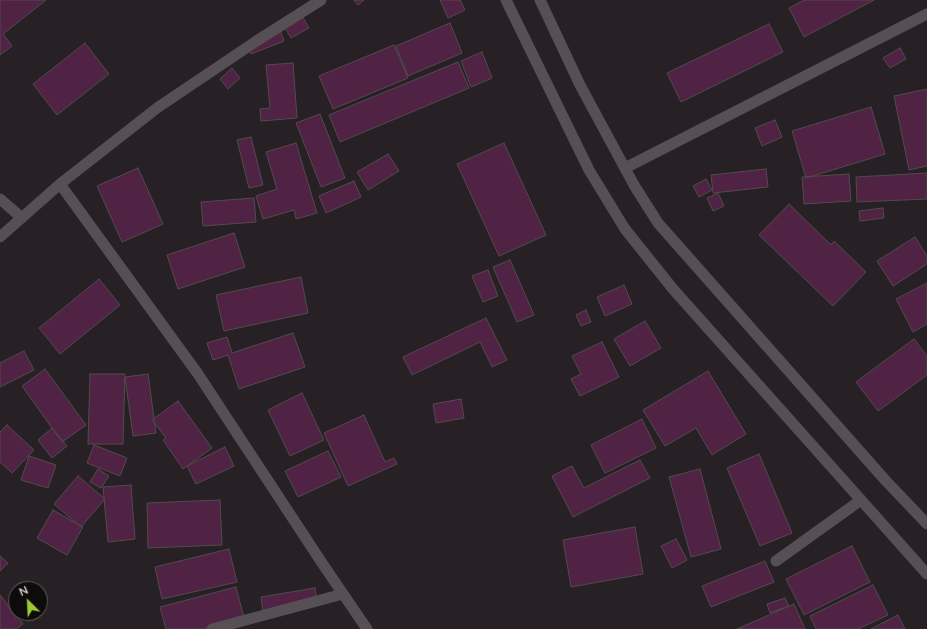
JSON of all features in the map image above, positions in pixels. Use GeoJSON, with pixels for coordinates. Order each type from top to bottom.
{"type":"FeatureCollection","features":[{"type":"Feature","properties":{"kind":"street"},"geometry":{"type":"LineString","coordinates":[[0,237],[60,184],[157,108],[255,42],[321,0]]}},
{"type":"Feature","properties":{"kind":"street"},"geometry":{"type":"LineString","coordinates":[[506,0],[589,170],[625,229],[673,289],[927,574]]}},
{"type":"Feature","properties":{"kind":"street"},"geometry":{"type":"LineString","coordinates":[[540,0],[580,85],[634,185],[658,223],[886,481],[927,524]]}},
{"type":"Feature","properties":{"kind":"street"},"geometry":{"type":"LineString","coordinates":[[625,168],[927,14]]}},
{"type":"Feature","properties":{"kind":"street"},"geometry":{"type":"LineString","coordinates":[[60,184],[198,374],[367,629]]}},
{"type":"Feature","properties":{"kind":"street"},"geometry":{"type":"LineString","coordinates":[[0,200],[22,218]]}},
{"type":"Feature","properties":{"kind":"street"},"geometry":{"type":"LineString","coordinates":[[776,561],[861,500]]}},
{"type":"Feature","properties":{"kind":"street"},"geometry":{"type":"LineString","coordinates":[[212,629],[343,594]]}},
{"type":"Feature","properties":{"kind":"building"},"geometry":{"type":"Polygon","coordinates":[[[0,0],[46,0],[3,34],[12,46],[0,55],[0,0]]]}},
{"type":"Feature","properties":{"kind":"building"},"geometry":{"type":"Polygon","coordinates":[[[354,0],[364,0],[358,5],[354,0]]]}},
{"type":"Feature","properties":{"kind":"building"},"geometry":{"type":"Polygon","coordinates":[[[440,0],[460,0],[465,10],[448,18],[440,0]]]}},
{"type":"Feature","properties":{"kind":"building"},"geometry":{"type":"Polygon","coordinates":[[[804,0],[874,0],[804,37],[789,8],[804,0]]]}},
{"type":"Feature","properties":{"kind":"building"},"geometry":{"type":"Polygon","coordinates":[[[302,16],[309,28],[291,38],[284,26],[302,16]]]}},
{"type":"Feature","properties":{"kind":"building"},"geometry":{"type":"Polygon","coordinates":[[[450,23],[462,53],[408,76],[396,46],[450,23]]]}},
{"type":"Feature","properties":{"kind":"building"},"geometry":{"type":"Polygon","coordinates":[[[769,24],[783,52],[681,102],[667,73],[769,24]]]}},
{"type":"Feature","properties":{"kind":"building"},"geometry":{"type":"Polygon","coordinates":[[[280,30],[284,41],[251,54],[246,43],[280,30]]]}},
{"type":"Feature","properties":{"kind":"building"},"geometry":{"type":"Polygon","coordinates":[[[85,43],[109,74],[57,115],[33,84],[85,43]]]}},
{"type":"Feature","properties":{"kind":"building"},"geometry":{"type":"Polygon","coordinates":[[[394,45],[408,78],[333,109],[319,76],[394,45]]]}},
{"type":"Feature","properties":{"kind":"building"},"geometry":{"type":"Polygon","coordinates":[[[900,48],[906,59],[890,68],[883,58],[900,48]]]}},
{"type":"Feature","properties":{"kind":"building"},"geometry":{"type":"Polygon","coordinates":[[[482,52],[492,78],[471,87],[461,61],[482,52]]]}},
{"type":"Feature","properties":{"kind":"building"},"geometry":{"type":"Polygon","coordinates":[[[458,62],[469,88],[340,142],[329,115],[458,62]]]}},
{"type":"Feature","properties":{"kind":"building"},"geometry":{"type":"Polygon","coordinates":[[[293,63],[297,118],[261,121],[260,109],[270,108],[266,65],[293,63]]]}},
{"type":"Feature","properties":{"kind":"building"},"geometry":{"type":"Polygon","coordinates":[[[232,68],[240,78],[228,89],[220,79],[232,68]]]}},
{"type":"Feature","properties":{"kind":"building"},"geometry":{"type":"Polygon","coordinates":[[[927,89],[927,166],[909,170],[894,96],[927,89]]]}},
{"type":"Feature","properties":{"kind":"building"},"geometry":{"type":"Polygon","coordinates":[[[871,107],[885,154],[806,178],[792,131],[871,107]]]}},
{"type":"Feature","properties":{"kind":"building"},"geometry":{"type":"Polygon","coordinates":[[[320,114],[345,178],[321,187],[296,123],[320,114]]]}},
{"type":"Feature","properties":{"kind":"building"},"geometry":{"type":"Polygon","coordinates":[[[775,120],[782,137],[762,146],[755,128],[775,120]]]}},
{"type":"Feature","properties":{"kind":"building"},"geometry":{"type":"Polygon","coordinates":[[[251,137],[263,185],[249,188],[237,140],[251,137]]]}},
{"type":"Feature","properties":{"kind":"building"},"geometry":{"type":"Polygon","coordinates":[[[296,143],[317,213],[296,219],[294,210],[263,219],[256,196],[277,189],[266,152],[296,143]]]}},
{"type":"Feature","properties":{"kind":"building"},"geometry":{"type":"Polygon","coordinates":[[[504,143],[546,235],[499,256],[457,164],[504,143]]]}},
{"type":"Feature","properties":{"kind":"building"},"geometry":{"type":"Polygon","coordinates":[[[388,154],[399,171],[368,190],[357,172],[388,154]]]}},
{"type":"Feature","properties":{"kind":"building"},"geometry":{"type":"Polygon","coordinates":[[[138,168],[163,224],[122,242],[97,186],[138,168]]]}},
{"type":"Feature","properties":{"kind":"building"},"geometry":{"type":"Polygon","coordinates":[[[766,169],[768,187],[713,193],[711,175],[766,169]]]}},
{"type":"Feature","properties":{"kind":"building"},"geometry":{"type":"Polygon","coordinates":[[[927,173],[927,199],[857,202],[856,177],[927,173]]]}},
{"type":"Feature","properties":{"kind":"building"},"geometry":{"type":"Polygon","coordinates":[[[849,174],[851,201],[804,204],[802,177],[849,174]]]}},
{"type":"Feature","properties":{"kind":"building"},"geometry":{"type":"Polygon","coordinates":[[[706,179],[712,190],[699,197],[693,186],[706,179]]]}},
{"type":"Feature","properties":{"kind":"building"},"geometry":{"type":"Polygon","coordinates":[[[354,181],[361,197],[326,213],[319,196],[354,181]]]}},
{"type":"Feature","properties":{"kind":"building"},"geometry":{"type":"Polygon","coordinates":[[[718,193],[724,206],[713,211],[707,198],[718,193]]]}},
{"type":"Feature","properties":{"kind":"building"},"geometry":{"type":"Polygon","coordinates":[[[254,198],[256,222],[203,226],[201,202],[254,198]]]}},
{"type":"Feature","properties":{"kind":"building"},"geometry":{"type":"Polygon","coordinates":[[[789,204],[831,245],[834,241],[866,272],[833,306],[759,235],[789,204]]]}},
{"type":"Feature","properties":{"kind":"building"},"geometry":{"type":"Polygon","coordinates":[[[883,208],[884,218],[860,221],[859,211],[883,208]]]}},
{"type":"Feature","properties":{"kind":"building"},"geometry":{"type":"Polygon","coordinates":[[[234,233],[245,267],[178,289],[167,255],[234,233]]]}},
{"type":"Feature","properties":{"kind":"building"},"geometry":{"type":"Polygon","coordinates":[[[915,237],[927,256],[927,264],[893,286],[877,261],[915,237]]]}},
{"type":"Feature","properties":{"kind":"building"},"geometry":{"type":"Polygon","coordinates":[[[510,260],[534,315],[517,322],[493,267],[510,260]]]}},
{"type":"Feature","properties":{"kind":"building"},"geometry":{"type":"Polygon","coordinates":[[[488,270],[498,296],[483,302],[472,276],[488,270]]]}},
{"type":"Feature","properties":{"kind":"building"},"geometry":{"type":"Polygon","coordinates":[[[301,277],[308,313],[224,331],[216,295],[301,277]]]}},
{"type":"Feature","properties":{"kind":"building"},"geometry":{"type":"Polygon","coordinates":[[[99,279],[120,305],[60,354],[39,328],[99,279]]]}},
{"type":"Feature","properties":{"kind":"building"},"geometry":{"type":"Polygon","coordinates":[[[927,283],[927,324],[913,332],[896,299],[927,283]]]}},
{"type":"Feature","properties":{"kind":"building"},"geometry":{"type":"Polygon","coordinates":[[[624,285],[632,304],[605,316],[597,297],[624,285]]]}},
{"type":"Feature","properties":{"kind":"building"},"geometry":{"type":"Polygon","coordinates":[[[586,310],[591,322],[581,326],[576,315],[586,310]]]}},
{"type":"Feature","properties":{"kind":"building"},"geometry":{"type":"Polygon","coordinates":[[[486,318],[507,360],[492,367],[480,342],[412,375],[403,357],[486,318]]]}},
{"type":"Feature","properties":{"kind":"building"},"geometry":{"type":"Polygon","coordinates":[[[645,321],[661,348],[630,366],[614,339],[645,321]]]}},
{"type":"Feature","properties":{"kind":"building"},"geometry":{"type":"Polygon","coordinates":[[[293,333],[305,367],[239,389],[228,355],[213,360],[207,343],[227,337],[232,353],[293,333]]]}},
{"type":"Feature","properties":{"kind":"building"},"geometry":{"type":"Polygon","coordinates":[[[914,339],[927,356],[927,375],[878,411],[856,382],[914,339]]]}},
{"type":"Feature","properties":{"kind":"building"},"geometry":{"type":"Polygon","coordinates":[[[602,342],[619,377],[580,396],[571,379],[581,374],[572,356],[602,342]]]}},
{"type":"Feature","properties":{"kind":"building"},"geometry":{"type":"Polygon","coordinates":[[[24,351],[34,370],[0,387],[0,363],[24,351]]]}},
{"type":"Feature","properties":{"kind":"building"},"geometry":{"type":"Polygon","coordinates":[[[45,369],[86,425],[62,442],[22,386],[45,369]]]}},
{"type":"Feature","properties":{"kind":"building"},"geometry":{"type":"Polygon","coordinates":[[[708,371],[746,434],[712,455],[696,428],[665,446],[643,410],[708,371]]]}},
{"type":"Feature","properties":{"kind":"building"},"geometry":{"type":"Polygon","coordinates":[[[90,374],[125,374],[123,444],[88,444],[90,374]]]}},
{"type":"Feature","properties":{"kind":"building"},"geometry":{"type":"Polygon","coordinates":[[[148,374],[156,433],[133,436],[125,377],[148,374]]]}},
{"type":"Feature","properties":{"kind":"building"},"geometry":{"type":"Polygon","coordinates":[[[302,393],[324,440],[290,456],[268,410],[302,393]]]}},
{"type":"Feature","properties":{"kind":"building"},"geometry":{"type":"Polygon","coordinates":[[[461,399],[464,418],[436,423],[433,404],[461,399]]]}},
{"type":"Feature","properties":{"kind":"building"},"geometry":{"type":"Polygon","coordinates":[[[178,401],[212,448],[183,469],[163,440],[166,438],[152,420],[178,401]]]}},
{"type":"Feature","properties":{"kind":"building"},"geometry":{"type":"Polygon","coordinates":[[[364,415],[385,462],[394,458],[397,464],[348,486],[324,433],[364,415]]]}},
{"type":"Feature","properties":{"kind":"building"},"geometry":{"type":"Polygon","coordinates":[[[642,419],[656,448],[605,473],[591,445],[642,419]]]}},
{"type":"Feature","properties":{"kind":"building"},"geometry":{"type":"Polygon","coordinates":[[[7,425],[34,450],[12,473],[0,462],[0,432],[7,425]]]}},
{"type":"Feature","properties":{"kind":"building"},"geometry":{"type":"Polygon","coordinates":[[[52,428],[67,446],[52,458],[38,440],[52,428]]]}},
{"type":"Feature","properties":{"kind":"building"},"geometry":{"type":"Polygon","coordinates":[[[94,445],[127,458],[120,476],[87,463],[94,445]]]}},
{"type":"Feature","properties":{"kind":"building"},"geometry":{"type":"Polygon","coordinates":[[[225,447],[234,466],[196,484],[187,466],[225,447]]]}},
{"type":"Feature","properties":{"kind":"building"},"geometry":{"type":"Polygon","coordinates":[[[328,451],[341,477],[298,497],[285,471],[328,451]]]}},
{"type":"Feature","properties":{"kind":"building"},"geometry":{"type":"Polygon","coordinates":[[[759,454],[792,533],[760,546],[727,468],[759,454]]]}},
{"type":"Feature","properties":{"kind":"building"},"geometry":{"type":"Polygon","coordinates":[[[29,456],[56,465],[48,488],[21,480],[29,456]]]}},
{"type":"Feature","properties":{"kind":"building"},"geometry":{"type":"Polygon","coordinates":[[[640,460],[650,478],[573,517],[552,476],[572,466],[584,488],[640,460]]]}},
{"type":"Feature","properties":{"kind":"building"},"geometry":{"type":"Polygon","coordinates":[[[98,469],[109,476],[101,488],[90,482],[98,469]]]}},
{"type":"Feature","properties":{"kind":"building"},"geometry":{"type":"Polygon","coordinates":[[[700,469],[721,549],[691,557],[669,477],[700,469]]]}},
{"type":"Feature","properties":{"kind":"building"},"geometry":{"type":"Polygon","coordinates":[[[78,476],[105,499],[81,527],[54,504],[78,476]]]}},
{"type":"Feature","properties":{"kind":"building"},"geometry":{"type":"Polygon","coordinates":[[[131,485],[135,539],[108,542],[103,487],[131,485]]]}},
{"type":"Feature","properties":{"kind":"building"},"geometry":{"type":"Polygon","coordinates":[[[220,500],[222,545],[148,548],[147,503],[220,500]]]}},
{"type":"Feature","properties":{"kind":"building"},"geometry":{"type":"Polygon","coordinates":[[[53,510],[83,527],[67,555],[37,538],[53,510]]]}},
{"type":"Feature","properties":{"kind":"building"},"geometry":{"type":"Polygon","coordinates":[[[635,527],[643,574],[571,587],[563,540],[635,527]]]}},
{"type":"Feature","properties":{"kind":"building"},"geometry":{"type":"Polygon","coordinates":[[[676,539],[687,560],[672,568],[661,546],[676,539]]]}},
{"type":"Feature","properties":{"kind":"building"},"geometry":{"type":"Polygon","coordinates":[[[852,546],[870,582],[804,615],[786,579],[852,546]]]}},
{"type":"Feature","properties":{"kind":"building"},"geometry":{"type":"Polygon","coordinates":[[[229,549],[237,582],[162,599],[155,567],[229,549]]]}},
{"type":"Feature","properties":{"kind":"building"},"geometry":{"type":"Polygon","coordinates":[[[0,556],[8,563],[0,571],[0,556]]]}},
{"type":"Feature","properties":{"kind":"building"},"geometry":{"type":"Polygon","coordinates":[[[765,561],[774,582],[711,607],[702,586],[765,561]]]}},
{"type":"Feature","properties":{"kind":"building"},"geometry":{"type":"Polygon","coordinates":[[[873,585],[888,615],[858,629],[816,629],[810,616],[873,585]]]}},
{"type":"Feature","properties":{"kind":"building"},"geometry":{"type":"Polygon","coordinates":[[[236,587],[244,618],[204,629],[166,629],[160,607],[236,587]]]}},
{"type":"Feature","properties":{"kind":"building"},"geometry":{"type":"Polygon","coordinates":[[[315,588],[317,603],[263,612],[261,597],[315,588]]]}},
{"type":"Feature","properties":{"kind":"building"},"geometry":{"type":"Polygon","coordinates":[[[0,595],[8,605],[8,621],[21,621],[23,624],[16,629],[0,629],[0,595]]]}},
{"type":"Feature","properties":{"kind":"building"},"geometry":{"type":"Polygon","coordinates":[[[785,598],[789,606],[770,613],[767,604],[785,598]]]}},
{"type":"Feature","properties":{"kind":"building"},"geometry":{"type":"Polygon","coordinates":[[[794,604],[805,629],[737,629],[794,604]]]}},
{"type":"Feature","properties":{"kind":"building"},"geometry":{"type":"Polygon","coordinates":[[[898,615],[905,629],[871,629],[898,615]]]}}]}
